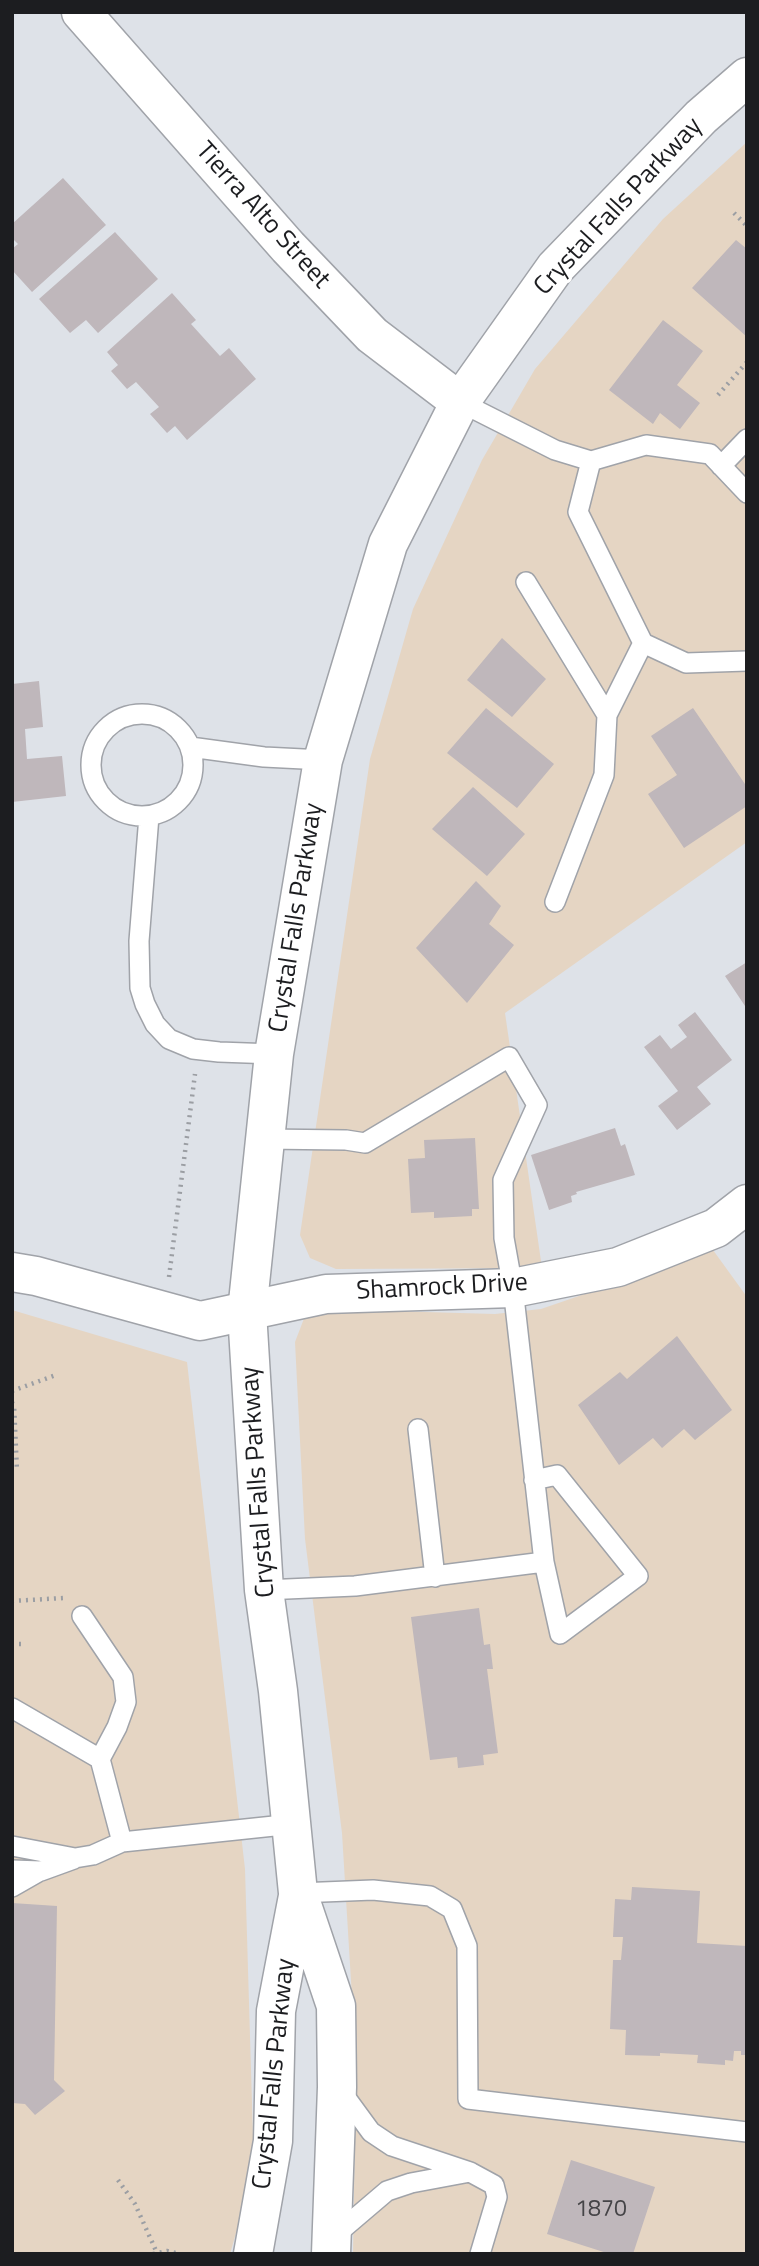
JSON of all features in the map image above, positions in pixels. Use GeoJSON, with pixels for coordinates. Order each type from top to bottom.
{"type":"FeatureCollection","features":[{"type":"Feature","properties":{"kind":"main road","name":"Tierra Alto Street"},"geometry":{"type":"LineString","coordinates":[[81,12],[288,247],[372,335],[460,402]]}},
{"type":"Feature","properties":{"kind":"main road","name":"Crystal Falls Parkway"},"geometry":{"type":"LineString","coordinates":[[332,2246],[337,2087],[336,2006],[298,1893],[293,1824],[264,1590],[247,1312],[274,1054],[323,761],[388,544],[460,402],[555,268],[701,117],[747,77]]}},
{"type":"Feature","properties":{"kind":"main road","name":"Shamrock Drive"},"geometry":{"type":"LineString","coordinates":[[12,1272],[36,1276],[200,1321],[326,1294],[513,1288],[618,1267],[716,1228],[747,1204]]}},
{"type":"Feature","properties":{"kind":"main road","name":"Crystal Falls Parkway"},"geometry":{"type":"LineString","coordinates":[[253,2254],[273,2141],[276,2011],[298,1893]]}},
{"type":"Feature","properties":{"kind":"lane"},"geometry":{"type":"LineString","coordinates":[[460,402],[555,450],[590,461],[646,445],[710,454],[747,493]]}},
{"type":"Feature","properties":{"kind":"lane"},"geometry":{"type":"LineString","coordinates":[[721,466],[747,439]]}},
{"type":"Feature","properties":{"kind":"lane"},"geometry":{"type":"LineString","coordinates":[[590,461],[578,512],[643,643],[686,663],[747,661]]}},
{"type":"Feature","properties":{"kind":"lane"},"geometry":{"type":"LineString","coordinates":[[526,582],[607,715]]}},
{"type":"Feature","properties":{"kind":"lane"},"geometry":{"type":"LineString","coordinates":[[555,902],[604,775],[607,715],[643,643]]}},
{"type":"Feature","properties":{"kind":"lane"},"geometry":{"type":"LineString","coordinates":[[138,714],[155,715],[170,722],[182,733],[190,747],[194,765],[191,782],[182,797],[169,809],[149,816],[136,817],[119,812],[105,802],[95,787],[90,772],[91,755],[107,726],[138,714]]}},
{"type":"Feature","properties":{"kind":"lane"},"geometry":{"type":"LineString","coordinates":[[190,747],[264,757],[323,761]]}},
{"type":"Feature","properties":{"kind":"lane"},"geometry":{"type":"LineString","coordinates":[[149,816],[139,941],[140,988],[155,1024],[169,1039],[198,1049],[274,1054]]}},
{"type":"Feature","properties":{"kind":"lane"},"geometry":{"type":"LineString","coordinates":[[264,1139],[346,1140],[365,1143],[509,1058],[537,1105],[503,1180],[504,1238],[513,1288],[534,1480],[544,1562],[560,1634],[638,1576],[557,1475],[534,1480]]}},
{"type":"Feature","properties":{"kind":"lane"},"geometry":{"type":"LineString","coordinates":[[418,1429],[435,1577]]}},
{"type":"Feature","properties":{"kind":"lane"},"geometry":{"type":"LineString","coordinates":[[264,1590],[355,1586],[544,1562]]}},
{"type":"Feature","properties":{"kind":"lane"},"geometry":{"type":"LineString","coordinates":[[82,1616],[123,1677],[126,1702],[117,1727],[100,1759],[122,1842]]}},
{"type":"Feature","properties":{"kind":"lane"},"geometry":{"type":"LineString","coordinates":[[12,1708],[100,1759]]}},
{"type":"Feature","properties":{"kind":"lane"},"geometry":{"type":"LineString","coordinates":[[12,1887],[41,1871],[75,1858],[93,1855],[122,1842],[293,1824]]}},
{"type":"Feature","properties":{"kind":"lane"},"geometry":{"type":"LineString","coordinates":[[12,1846],[75,1858]]}},
{"type":"Feature","properties":{"kind":"lane"},"geometry":{"type":"LineString","coordinates":[[12,1870],[41,1871]]}},
{"type":"Feature","properties":{"kind":"lane"},"geometry":{"type":"LineString","coordinates":[[298,1893],[373,1890],[419,1894],[430,1896],[452,1909],[467,1946],[468,2099],[747,2132]]}},
{"type":"Feature","properties":{"kind":"lane"},"geometry":{"type":"LineString","coordinates":[[337,2087],[371,2132],[391,2146],[470,2172],[494,2185],[498,2197],[480,2254]]}},
{"type":"Feature","properties":{"kind":"lane"},"geometry":{"type":"LineString","coordinates":[[332,2246],[387,2191],[411,2183],[470,2172]]}},
{"type":"Feature","properties":{"kind":"path"},"geometry":{"type":"LineString","coordinates":[[734,213],[747,226]]}},
{"type":"Feature","properties":{"kind":"path"},"geometry":{"type":"LineString","coordinates":[[718,395],[747,362]]}},
{"type":"Feature","properties":{"kind":"path"},"geometry":{"type":"LineString","coordinates":[[168,1285],[198,1049]]}},
{"type":"Feature","properties":{"kind":"path"},"geometry":{"type":"LineString","coordinates":[[12,1391],[56,1376]]}},
{"type":"Feature","properties":{"kind":"path"},"geometry":{"type":"LineString","coordinates":[[12,1403],[15,1404],[17,1471]]}},
{"type":"Feature","properties":{"kind":"path"},"geometry":{"type":"LineString","coordinates":[[12,1601],[69,1598]]}},
{"type":"Feature","properties":{"kind":"path"},"geometry":{"type":"LineString","coordinates":[[12,1644],[26,1644]]}},
{"type":"Feature","properties":{"kind":"path"},"geometry":{"type":"LineString","coordinates":[[118,2180],[135,2204],[155,2253],[167,2251],[180,2254]]}},
{"type":"Feature","properties":{"kind":"shaded area"},"geometry":{"type":"Polygon","coordinates":[[[747,142],[747,842],[505,1013],[542,1268],[336,1269],[310,1258],[300,1235],[370,759],[413,609],[482,460],[535,369],[663,219],[747,142]]]}},
{"type":"Feature","properties":{"kind":"shaded area"},"geometry":{"type":"Polygon","coordinates":[[[713,1250],[747,1297],[747,2254],[353,2254],[356,2063],[342,1833],[305,1539],[295,1342],[305,1316],[318,1309],[495,1314],[541,1309],[713,1250]]]}},
{"type":"Feature","properties":{"kind":"shaded area"},"geometry":{"type":"Polygon","coordinates":[[[12,1310],[187,1362],[245,1869],[254,2170],[230,2254],[12,2254],[12,1310]]]}},
{"type":"Feature","properties":{"kind":"building"},"geometry":{"type":"Polygon","coordinates":[[[63,178],[106,225],[32,292],[12,270],[12,249],[18,244],[12,238],[12,224],[63,178]]]}},
{"type":"Feature","properties":{"kind":"building"},"geometry":{"type":"Polygon","coordinates":[[[115,232],[158,279],[98,333],[86,320],[70,333],[39,299],[115,232]]]}},
{"type":"Feature","properties":{"kind":"building"},"geometry":{"type":"Polygon","coordinates":[[[736,240],[747,249],[747,337],[692,288],[736,240]]]}},
{"type":"Feature","properties":{"kind":"building"},"geometry":{"type":"Polygon","coordinates":[[[172,293],[196,320],[191,324],[220,356],[229,348],[256,379],[187,440],[175,426],[167,433],[150,414],[159,407],[136,382],[127,389],[111,371],[118,365],[107,352],[172,293]]]}},
{"type":"Feature","properties":{"kind":"building"},"geometry":{"type":"Polygon","coordinates":[[[663,320],[703,351],[677,385],[700,403],[680,429],[660,413],[653,424],[609,390],[663,320]]]}},
{"type":"Feature","properties":{"kind":"building"},"geometry":{"type":"Polygon","coordinates":[[[502,638],[546,679],[512,717],[467,680],[502,638]]]}},
{"type":"Feature","properties":{"kind":"building"},"geometry":{"type":"Polygon","coordinates":[[[39,681],[43,727],[25,729],[27,759],[62,756],[66,796],[12,802],[12,684],[39,681]]]}},
{"type":"Feature","properties":{"kind":"building"},"geometry":{"type":"Polygon","coordinates":[[[486,708],[554,764],[517,808],[447,753],[486,708]]]}},
{"type":"Feature","properties":{"kind":"building"},"geometry":{"type":"Polygon","coordinates":[[[693,708],[747,787],[747,806],[684,848],[648,794],[677,775],[651,736],[693,708]]]}},
{"type":"Feature","properties":{"kind":"building"},"geometry":{"type":"Polygon","coordinates":[[[473,787],[525,834],[487,876],[432,829],[473,787]]]}},
{"type":"Feature","properties":{"kind":"building"},"geometry":{"type":"Polygon","coordinates":[[[476,881],[501,906],[489,924],[514,945],[467,1003],[416,948],[476,881]]]}},
{"type":"Feature","properties":{"kind":"building"},"geometry":{"type":"Polygon","coordinates":[[[747,962],[747,1009],[725,976],[747,962]]]}},
{"type":"Feature","properties":{"kind":"building"},"geometry":{"type":"Polygon","coordinates":[[[695,1012],[732,1060],[697,1087],[711,1104],[677,1130],[658,1106],[678,1091],[644,1047],[660,1035],[671,1049],[687,1037],[678,1025],[695,1012]]]}},
{"type":"Feature","properties":{"kind":"building"},"geometry":{"type":"Polygon","coordinates":[[[615,1128],[621,1146],[625,1144],[635,1175],[576,1192],[577,1194],[571,1196],[572,1202],[549,1210],[531,1155],[615,1128]]]}},
{"type":"Feature","properties":{"kind":"building"},"geometry":{"type":"Polygon","coordinates":[[[475,1138],[479,1209],[472,1209],[472,1216],[434,1218],[434,1212],[411,1213],[408,1159],[425,1158],[424,1140],[475,1138]]]}},
{"type":"Feature","properties":{"kind":"building"},"geometry":{"type":"Polygon","coordinates":[[[677,1336],[732,1410],[695,1440],[684,1429],[662,1448],[653,1438],[619,1465],[578,1405],[620,1372],[627,1379],[677,1336]]]}},
{"type":"Feature","properties":{"kind":"building"},"geometry":{"type":"Polygon","coordinates":[[[479,1608],[484,1645],[490,1644],[493,1669],[487,1669],[498,1753],[483,1755],[484,1765],[458,1768],[457,1757],[430,1760],[411,1617],[479,1608]]]}},
{"type":"Feature","properties":{"kind":"building"},"geometry":{"type":"Polygon","coordinates":[[[632,1887],[700,1891],[697,1943],[747,1946],[747,2055],[734,2051],[733,2061],[725,2060],[725,2065],[697,2063],[698,2055],[625,2055],[626,2030],[610,2029],[613,1960],[621,1960],[623,1937],[613,1937],[615,1899],[631,1900],[632,1887]]]}},
{"type":"Feature","properties":{"kind":"building"},"geometry":{"type":"Polygon","coordinates":[[[12,1903],[57,1906],[54,2080],[65,2091],[35,2115],[25,2104],[12,2103],[12,1903]]]}},
{"type":"Feature","properties":{"kind":"building"},"geometry":{"type":"Polygon","coordinates":[[[571,2160],[655,2187],[633,2254],[610,2254],[547,2234],[571,2160]]]}}]}
